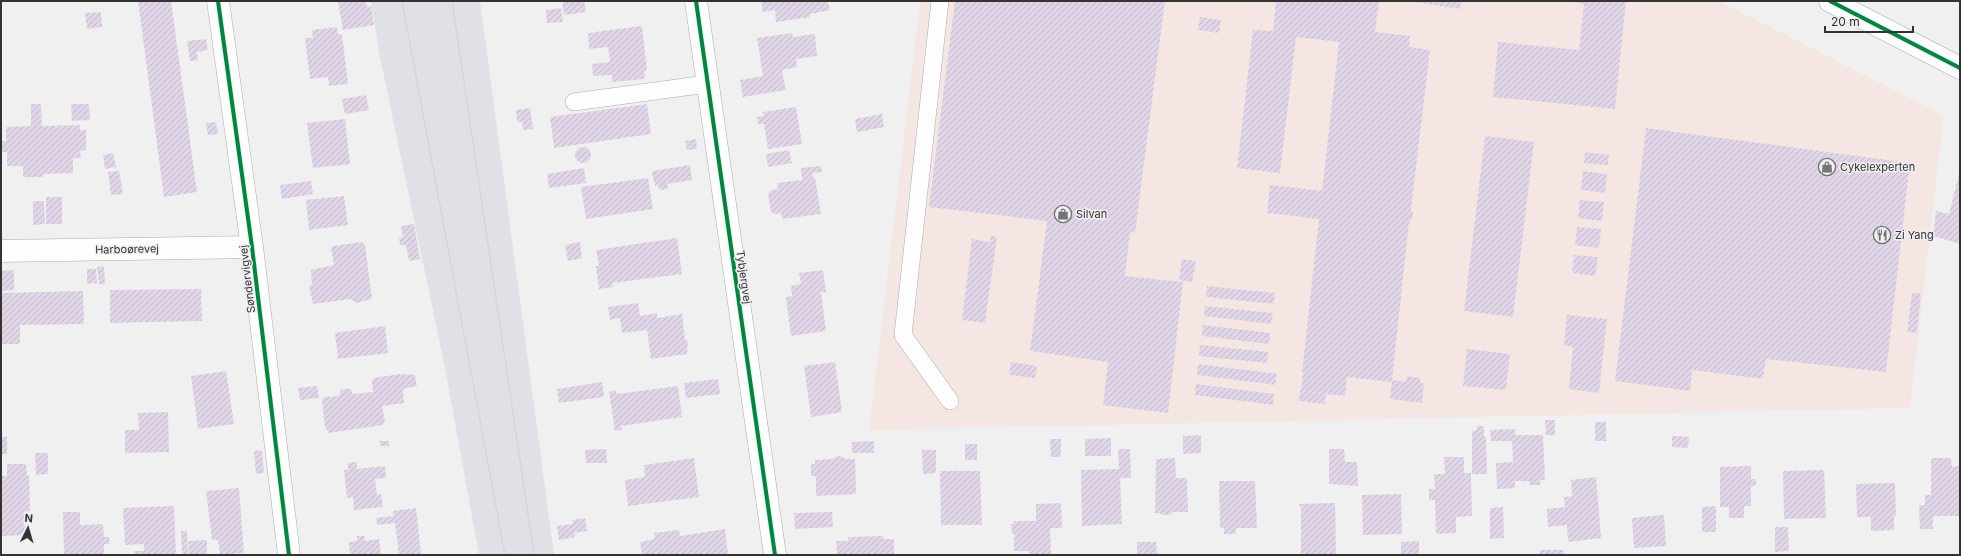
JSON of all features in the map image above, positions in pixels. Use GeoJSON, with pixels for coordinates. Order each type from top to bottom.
{"type":"FeatureCollection","features":[{"type":"Feature","properties":{"kind":"street","name":"Søndervigvej"},"geometry":{"type":"LineString","coordinates":[[218,1],[252,247],[289,555]]}},
{"type":"Feature","properties":{"kind":"street","name":"Tybjergvej"},"geometry":{"type":"LineString","coordinates":[[696,1],[775,555]]}},
{"type":"Feature","properties":{"kind":"street"},"geometry":{"type":"LineString","coordinates":[[1830,1],[1960,68]]}},
{"type":"Feature","properties":{"kind":"street","name":"Harboørevej"},"geometry":{"type":"LineString","coordinates":[[1,251],[252,247]]}},
{"type":"Feature","properties":{"kind":"lane"},"geometry":{"type":"LineString","coordinates":[[940,1],[903,335],[950,401]]}},
{"type":"Feature","properties":{"kind":"lane"},"geometry":{"type":"LineString","coordinates":[[574,102],[707,84]]}},
{"type":"Feature","properties":{"kind":"shaded area"},"geometry":{"type":"Polygon","coordinates":[[[371,1],[480,1],[554,555],[479,555],[445,368],[379,52],[371,1]]]}},
{"type":"Feature","properties":{"kind":"shaded area"},"geometry":{"type":"Polygon","coordinates":[[[920,1],[1719,1],[1944,115],[1910,408],[869,430],[920,1]]]}},
{"type":"Feature","properties":{"kind":"building"},"geometry":{"type":"Polygon","coordinates":[[[138,1],[171,1],[197,192],[164,197],[138,1]]]}},
{"type":"Feature","properties":{"kind":"building"},"geometry":{"type":"Polygon","coordinates":[[[338,1],[366,1],[367,7],[371,6],[374,25],[343,30],[338,1]]]}},
{"type":"Feature","properties":{"kind":"building"},"geometry":{"type":"Polygon","coordinates":[[[562,1],[584,1],[586,12],[564,15],[562,1]]]}},
{"type":"Feature","properties":{"kind":"building"},"geometry":{"type":"Polygon","coordinates":[[[761,1],[828,1],[830,10],[810,14],[810,17],[776,22],[775,10],[763,12],[761,1]]]}},
{"type":"Feature","properties":{"kind":"building","name":"Silvan"},"geometry":{"type":"Polygon","coordinates":[[[955,1],[1165,1],[1135,233],[1130,232],[1125,276],[1183,282],[1168,413],[1103,405],[1108,362],[1030,351],[1047,221],[929,207],[955,1]]]}},
{"type":"Feature","properties":{"kind":"building"},"geometry":{"type":"Polygon","coordinates":[[[1276,1],[1379,1],[1375,32],[1410,36],[1409,47],[1430,50],[1411,209],[1413,213],[1412,219],[1409,222],[1392,380],[1406,382],[1407,376],[1420,378],[1420,383],[1424,384],[1422,403],[1390,399],[1392,382],[1347,377],[1345,396],[1301,391],[1319,219],[1267,213],[1270,185],[1322,191],[1339,42],[1296,37],[1280,173],[1237,168],[1253,30],[1273,31],[1276,1]]]}},
{"type":"Feature","properties":{"kind":"building"},"geometry":{"type":"Polygon","coordinates":[[[1409,1],[1461,1],[1460,9],[1409,1]]]}},
{"type":"Feature","properties":{"kind":"building"},"geometry":{"type":"Polygon","coordinates":[[[1569,1],[1626,1],[1615,109],[1493,97],[1498,42],[1579,50],[1584,4],[1569,1]]]}},
{"type":"Feature","properties":{"kind":"building"},"geometry":{"type":"Polygon","coordinates":[[[561,8],[563,22],[547,23],[546,10],[561,8]]]}},
{"type":"Feature","properties":{"kind":"building"},"geometry":{"type":"Polygon","coordinates":[[[101,12],[102,27],[87,29],[85,13],[101,12]]]}},
{"type":"Feature","properties":{"kind":"building"},"geometry":{"type":"Polygon","coordinates":[[[1200,17],[1221,20],[1219,33],[1198,30],[1200,17]]]}},
{"type":"Feature","properties":{"kind":"building"},"geometry":{"type":"Polygon","coordinates":[[[642,26],[647,71],[644,71],[645,79],[612,82],[612,75],[593,76],[592,64],[610,62],[608,47],[589,49],[588,33],[642,26]]]}},
{"type":"Feature","properties":{"kind":"building"},"geometry":{"type":"Polygon","coordinates":[[[337,27],[338,34],[342,34],[348,84],[329,86],[328,77],[310,79],[305,38],[313,38],[312,30],[337,27]]]}},
{"type":"Feature","properties":{"kind":"building"},"geometry":{"type":"Polygon","coordinates":[[[792,33],[793,37],[815,34],[817,56],[796,59],[797,67],[782,70],[786,90],[743,97],[740,80],[763,76],[757,38],[792,33]]]}},
{"type":"Feature","properties":{"kind":"building"},"geometry":{"type":"Polygon","coordinates":[[[206,39],[208,50],[197,52],[198,60],[190,61],[187,41],[206,39]]]}},
{"type":"Feature","properties":{"kind":"building"},"geometry":{"type":"Polygon","coordinates":[[[366,95],[369,110],[345,114],[342,99],[366,95]]]}},
{"type":"Feature","properties":{"kind":"building"},"geometry":{"type":"Polygon","coordinates":[[[31,104],[41,104],[42,126],[80,125],[80,130],[86,130],[86,150],[80,151],[81,158],[73,158],[73,173],[43,174],[43,177],[23,177],[23,166],[7,166],[7,152],[1,152],[1,141],[6,141],[6,127],[31,126],[31,104]]]}},
{"type":"Feature","properties":{"kind":"building"},"geometry":{"type":"Polygon","coordinates":[[[71,104],[89,104],[90,120],[72,121],[71,104]]]}},
{"type":"Feature","properties":{"kind":"building"},"geometry":{"type":"Polygon","coordinates":[[[647,104],[651,134],[554,148],[550,117],[647,104]]]}},
{"type":"Feature","properties":{"kind":"building"},"geometry":{"type":"Polygon","coordinates":[[[796,107],[802,144],[768,149],[764,124],[758,124],[757,117],[764,116],[763,112],[796,107]]]}},
{"type":"Feature","properties":{"kind":"building"},"geometry":{"type":"Polygon","coordinates":[[[530,108],[533,129],[523,130],[522,122],[517,122],[516,110],[530,108]]]}},
{"type":"Feature","properties":{"kind":"building"},"geometry":{"type":"Polygon","coordinates":[[[882,114],[884,127],[857,132],[855,119],[882,114]]]}},
{"type":"Feature","properties":{"kind":"building"},"geometry":{"type":"Polygon","coordinates":[[[345,119],[350,164],[313,168],[307,123],[345,119]]]}},
{"type":"Feature","properties":{"kind":"building"},"geometry":{"type":"Polygon","coordinates":[[[216,122],[218,134],[208,135],[206,123],[216,122]]]}},
{"type":"Feature","properties":{"kind":"building"},"geometry":{"type":"Polygon","coordinates":[[[1646,128],[1910,163],[1886,372],[1766,359],[1763,379],[1692,370],[1690,391],[1615,381],[1646,128]]]}},
{"type":"Feature","properties":{"kind":"building"},"geometry":{"type":"Polygon","coordinates":[[[1485,136],[1534,142],[1513,317],[1464,311],[1485,136]]]}},
{"type":"Feature","properties":{"kind":"building"},"geometry":{"type":"Polygon","coordinates":[[[696,139],[697,149],[687,150],[685,141],[696,139]]]}},
{"type":"Feature","properties":{"kind":"building"},"geometry":{"type":"Polygon","coordinates":[[[583,147],[589,149],[591,155],[589,161],[583,163],[577,161],[575,155],[577,149],[583,147]]]}},
{"type":"Feature","properties":{"kind":"building"},"geometry":{"type":"Polygon","coordinates":[[[789,150],[792,163],[768,167],[766,154],[789,150]]]}},
{"type":"Feature","properties":{"kind":"building"},"geometry":{"type":"Polygon","coordinates":[[[1585,152],[1609,155],[1608,165],[1584,163],[1585,152]]]}},
{"type":"Feature","properties":{"kind":"building"},"geometry":{"type":"Polygon","coordinates":[[[113,153],[116,167],[105,169],[103,155],[113,153]]]}},
{"type":"Feature","properties":{"kind":"building"},"geometry":{"type":"Polygon","coordinates":[[[690,165],[692,180],[667,184],[668,189],[659,190],[658,185],[655,186],[652,171],[690,165]]]}},
{"type":"Feature","properties":{"kind":"building"},"geometry":{"type":"Polygon","coordinates":[[[821,166],[822,172],[812,173],[813,178],[815,177],[821,214],[782,219],[781,213],[774,214],[771,212],[768,194],[771,190],[778,189],[777,183],[802,180],[801,168],[821,166]]]}},
{"type":"Feature","properties":{"kind":"building"},"geometry":{"type":"Polygon","coordinates":[[[584,168],[586,183],[549,188],[547,174],[584,168]]]}},
{"type":"Feature","properties":{"kind":"building"},"geometry":{"type":"Polygon","coordinates":[[[119,171],[123,194],[111,195],[108,172],[119,171]]]}},
{"type":"Feature","properties":{"kind":"building"},"geometry":{"type":"Polygon","coordinates":[[[1583,171],[1607,174],[1605,193],[1581,190],[1583,171]]]}},
{"type":"Feature","properties":{"kind":"building"},"geometry":{"type":"Polygon","coordinates":[[[1959,174],[1960,244],[1933,236],[1936,211],[1949,214],[1959,174]]]}},
{"type":"Feature","properties":{"kind":"building"},"geometry":{"type":"Polygon","coordinates":[[[648,178],[653,209],[586,219],[581,187],[648,178]]]}},
{"type":"Feature","properties":{"kind":"building"},"geometry":{"type":"Polygon","coordinates":[[[311,181],[313,194],[282,199],[280,185],[311,181]]]}},
{"type":"Feature","properties":{"kind":"building"},"geometry":{"type":"Polygon","coordinates":[[[344,196],[348,225],[309,230],[306,200],[344,196]]]}},
{"type":"Feature","properties":{"kind":"building"},"geometry":{"type":"Polygon","coordinates":[[[46,197],[62,197],[62,224],[46,224],[46,197]]]}},
{"type":"Feature","properties":{"kind":"building"},"geometry":{"type":"Polygon","coordinates":[[[1580,200],[1604,202],[1602,221],[1578,218],[1580,200]]]}},
{"type":"Feature","properties":{"kind":"building"},"geometry":{"type":"Polygon","coordinates":[[[33,201],[44,201],[45,224],[33,225],[33,201]]]}},
{"type":"Feature","properties":{"kind":"building"},"geometry":{"type":"Polygon","coordinates":[[[414,224],[420,259],[409,261],[406,245],[400,245],[399,237],[403,237],[401,226],[414,224]]]}},
{"type":"Feature","properties":{"kind":"building"},"geometry":{"type":"Polygon","coordinates":[[[1577,227],[1601,229],[1599,248],[1575,245],[1577,227]]]}},
{"type":"Feature","properties":{"kind":"building"},"geometry":{"type":"Polygon","coordinates":[[[991,236],[997,237],[985,323],[962,320],[972,239],[990,242],[991,236]]]}},
{"type":"Feature","properties":{"kind":"building"},"geometry":{"type":"Polygon","coordinates":[[[677,238],[682,274],[612,283],[613,287],[599,289],[596,266],[599,266],[596,250],[677,238]]]}},
{"type":"Feature","properties":{"kind":"building"},"geometry":{"type":"Polygon","coordinates":[[[362,242],[365,245],[372,299],[356,303],[351,299],[313,304],[309,286],[312,284],[311,270],[334,265],[331,248],[333,246],[362,242]]]}},
{"type":"Feature","properties":{"kind":"building"},"geometry":{"type":"Polygon","coordinates":[[[580,242],[582,258],[568,261],[565,245],[580,242]]]}},
{"type":"Feature","properties":{"kind":"building"},"geometry":{"type":"Polygon","coordinates":[[[1574,255],[1598,257],[1595,276],[1572,273],[1574,255]]]}},
{"type":"Feature","properties":{"kind":"building"},"geometry":{"type":"Polygon","coordinates":[[[1182,259],[1196,261],[1192,282],[1179,280],[1182,259]]]}},
{"type":"Feature","properties":{"kind":"building"},"geometry":{"type":"Polygon","coordinates":[[[104,266],[105,284],[99,284],[97,267],[104,266]]]}},
{"type":"Feature","properties":{"kind":"building"},"geometry":{"type":"Polygon","coordinates":[[[87,269],[96,269],[97,283],[87,284],[87,269]]]}},
{"type":"Feature","properties":{"kind":"building"},"geometry":{"type":"Polygon","coordinates":[[[14,270],[14,290],[1,291],[1,271],[14,270]]]}},
{"type":"Feature","properties":{"kind":"building"},"geometry":{"type":"Polygon","coordinates":[[[823,270],[826,292],[821,292],[826,331],[791,336],[786,297],[792,296],[791,286],[801,284],[799,273],[823,270]]]}},
{"type":"Feature","properties":{"kind":"building"},"geometry":{"type":"Polygon","coordinates":[[[1207,286],[1275,293],[1274,304],[1206,297],[1207,286]]]}},
{"type":"Feature","properties":{"kind":"building"},"geometry":{"type":"Polygon","coordinates":[[[201,289],[202,321],[110,323],[110,290],[201,289]]]}},
{"type":"Feature","properties":{"kind":"building"},"geometry":{"type":"Polygon","coordinates":[[[83,291],[84,324],[20,325],[20,344],[2,344],[1,293],[83,291]]]}},
{"type":"Feature","properties":{"kind":"building"},"geometry":{"type":"Polygon","coordinates":[[[1912,293],[1921,294],[1917,333],[1907,332],[1912,293]]]}},
{"type":"Feature","properties":{"kind":"building"},"geometry":{"type":"Polygon","coordinates":[[[638,303],[640,316],[657,313],[657,318],[682,314],[685,340],[688,341],[687,354],[651,359],[647,330],[622,333],[620,318],[610,320],[608,307],[638,303]]]}},
{"type":"Feature","properties":{"kind":"building"},"geometry":{"type":"Polygon","coordinates":[[[1205,306],[1273,313],[1271,324],[1204,316],[1205,306]]]}},
{"type":"Feature","properties":{"kind":"building"},"geometry":{"type":"Polygon","coordinates":[[[1567,315],[1607,319],[1599,393],[1569,389],[1573,347],[1564,345],[1567,315]]]}},
{"type":"Feature","properties":{"kind":"building"},"geometry":{"type":"Polygon","coordinates":[[[1203,325],[1270,333],[1269,344],[1202,336],[1203,325]]]}},
{"type":"Feature","properties":{"kind":"building"},"geometry":{"type":"Polygon","coordinates":[[[385,326],[388,353],[338,359],[335,333],[385,326]]]}},
{"type":"Feature","properties":{"kind":"building"},"geometry":{"type":"Polygon","coordinates":[[[1200,345],[1268,352],[1267,363],[1199,356],[1200,345]]]}},
{"type":"Feature","properties":{"kind":"building"},"geometry":{"type":"Polygon","coordinates":[[[1467,349],[1510,354],[1506,390],[1463,386],[1467,349]]]}},
{"type":"Feature","properties":{"kind":"building"},"geometry":{"type":"Polygon","coordinates":[[[835,362],[842,412],[811,417],[804,366],[835,362]]]}},
{"type":"Feature","properties":{"kind":"building"},"geometry":{"type":"Polygon","coordinates":[[[1011,362],[1037,366],[1035,378],[1009,375],[1011,362]]]}},
{"type":"Feature","properties":{"kind":"building"},"geometry":{"type":"Polygon","coordinates":[[[1198,364],[1277,374],[1275,385],[1197,375],[1198,364]]]}},
{"type":"Feature","properties":{"kind":"building"},"geometry":{"type":"Polygon","coordinates":[[[226,371],[234,424],[198,429],[191,376],[226,371]]]}},
{"type":"Feature","properties":{"kind":"building"},"geometry":{"type":"Polygon","coordinates":[[[400,374],[415,375],[417,386],[403,389],[404,403],[382,406],[385,421],[383,425],[329,433],[325,427],[322,400],[325,397],[339,396],[341,390],[348,388],[352,391],[352,394],[373,392],[372,382],[374,378],[400,374]]]}},
{"type":"Feature","properties":{"kind":"building"},"geometry":{"type":"Polygon","coordinates":[[[718,379],[720,394],[686,398],[684,383],[718,379]]]}},
{"type":"Feature","properties":{"kind":"building"},"geometry":{"type":"Polygon","coordinates":[[[602,382],[604,397],[559,403],[557,389],[602,382]]]}},
{"type":"Feature","properties":{"kind":"building"},"geometry":{"type":"Polygon","coordinates":[[[1196,384],[1274,394],[1273,405],[1195,395],[1196,384]]]}},
{"type":"Feature","properties":{"kind":"building"},"geometry":{"type":"Polygon","coordinates":[[[317,386],[319,398],[300,400],[298,388],[317,386]]]}},
{"type":"Feature","properties":{"kind":"building"},"geometry":{"type":"Polygon","coordinates":[[[678,386],[682,417],[621,426],[622,430],[615,431],[609,392],[616,390],[617,394],[678,386]]]}},
{"type":"Feature","properties":{"kind":"building"},"geometry":{"type":"Polygon","coordinates":[[[1300,391],[1326,394],[1325,404],[1299,401],[1300,391]]]}},
{"type":"Feature","properties":{"kind":"building"},"geometry":{"type":"Polygon","coordinates":[[[168,412],[169,452],[125,453],[125,430],[139,430],[138,413],[168,412]]]}},
{"type":"Feature","properties":{"kind":"building"},"geometry":{"type":"Polygon","coordinates":[[[1545,420],[1555,420],[1555,435],[1546,435],[1545,420]]]}},
{"type":"Feature","properties":{"kind":"building"},"geometry":{"type":"Polygon","coordinates":[[[1595,422],[1606,422],[1606,441],[1595,441],[1595,422]]]}},
{"type":"Feature","properties":{"kind":"building"},"geometry":{"type":"Polygon","coordinates":[[[1477,426],[1484,426],[1484,437],[1486,437],[1487,474],[1472,474],[1472,431],[1477,430],[1477,426]]]}},
{"type":"Feature","properties":{"kind":"building"},"geometry":{"type":"Polygon","coordinates":[[[1515,429],[1515,435],[1543,435],[1545,480],[1540,480],[1540,485],[1529,485],[1529,481],[1515,481],[1515,488],[1497,489],[1496,463],[1513,462],[1512,441],[1491,441],[1490,430],[1515,429]]]}},
{"type":"Feature","properties":{"kind":"building"},"geometry":{"type":"Polygon","coordinates":[[[1201,435],[1201,453],[1183,454],[1183,436],[1201,435]]]}},
{"type":"Feature","properties":{"kind":"building"},"geometry":{"type":"Polygon","coordinates":[[[7,436],[7,454],[1,454],[1,437],[7,436]]]}},
{"type":"Feature","properties":{"kind":"building"},"geometry":{"type":"Polygon","coordinates":[[[1672,436],[1689,437],[1688,448],[1672,447],[1672,436]]]}},
{"type":"Feature","properties":{"kind":"building"},"geometry":{"type":"Polygon","coordinates":[[[1111,438],[1111,456],[1085,456],[1085,439],[1111,438]]]}},
{"type":"Feature","properties":{"kind":"building"},"geometry":{"type":"Polygon","coordinates":[[[1050,439],[1061,439],[1061,457],[1051,457],[1050,439]]]}},
{"type":"Feature","properties":{"kind":"building"},"geometry":{"type":"Polygon","coordinates":[[[380,441],[389,441],[389,446],[380,446],[380,441]]]}},
{"type":"Feature","properties":{"kind":"building"},"geometry":{"type":"Polygon","coordinates":[[[874,441],[874,453],[852,453],[852,442],[874,441]]]}},
{"type":"Feature","properties":{"kind":"building"},"geometry":{"type":"Polygon","coordinates":[[[965,444],[977,444],[977,460],[965,460],[965,444]]]}},
{"type":"Feature","properties":{"kind":"building"},"geometry":{"type":"Polygon","coordinates":[[[606,449],[607,463],[586,463],[585,450],[606,449]]]}},
{"type":"Feature","properties":{"kind":"building"},"geometry":{"type":"Polygon","coordinates":[[[1118,449],[1130,449],[1131,478],[1120,478],[1122,524],[1082,526],[1081,470],[1119,469],[1118,449]]]}},
{"type":"Feature","properties":{"kind":"building"},"geometry":{"type":"Polygon","coordinates":[[[1329,449],[1344,449],[1345,462],[1357,462],[1358,486],[1329,484],[1329,449]]]}},
{"type":"Feature","properties":{"kind":"building"},"geometry":{"type":"Polygon","coordinates":[[[262,450],[264,473],[256,474],[254,451],[262,450]]]}},
{"type":"Feature","properties":{"kind":"building"},"geometry":{"type":"Polygon","coordinates":[[[922,450],[936,450],[936,473],[923,474],[922,450]]]}},
{"type":"Feature","properties":{"kind":"building"},"geometry":{"type":"Polygon","coordinates":[[[35,453],[48,453],[48,474],[36,475],[35,453]]]}},
{"type":"Feature","properties":{"kind":"building"},"geometry":{"type":"Polygon","coordinates":[[[841,456],[846,459],[855,459],[856,494],[816,496],[816,476],[811,476],[811,464],[815,464],[815,460],[832,459],[841,456]]]}},
{"type":"Feature","properties":{"kind":"building"},"geometry":{"type":"Polygon","coordinates":[[[1444,457],[1464,457],[1464,473],[1471,473],[1472,516],[1456,517],[1456,533],[1436,534],[1435,500],[1429,500],[1429,489],[1435,489],[1434,474],[1445,474],[1444,457]]]}},
{"type":"Feature","properties":{"kind":"building"},"geometry":{"type":"Polygon","coordinates":[[[694,458],[699,497],[628,506],[625,480],[645,477],[644,465],[694,458]]]}},
{"type":"Feature","properties":{"kind":"building"},"geometry":{"type":"Polygon","coordinates":[[[1175,458],[1176,478],[1187,478],[1188,512],[1173,512],[1170,515],[1155,513],[1156,459],[1175,458]]]}},
{"type":"Feature","properties":{"kind":"building"},"geometry":{"type":"Polygon","coordinates":[[[1931,458],[1951,458],[1952,467],[1960,466],[1960,516],[1933,516],[1933,529],[1920,529],[1919,505],[1925,505],[1925,495],[1931,495],[1931,458]]]}},
{"type":"Feature","properties":{"kind":"building"},"geometry":{"type":"Polygon","coordinates":[[[357,462],[357,469],[385,466],[386,478],[375,479],[377,495],[381,494],[383,507],[354,510],[353,497],[347,498],[344,470],[348,470],[348,463],[357,462]]]}},
{"type":"Feature","properties":{"kind":"building"},"geometry":{"type":"Polygon","coordinates":[[[7,464],[26,464],[27,476],[29,475],[30,511],[24,512],[25,535],[1,536],[1,476],[7,476],[7,464]]]}},
{"type":"Feature","properties":{"kind":"building"},"geometry":{"type":"Polygon","coordinates":[[[1751,466],[1751,479],[1756,479],[1756,485],[1751,486],[1751,506],[1744,506],[1744,518],[1729,518],[1729,507],[1720,507],[1720,467],[1751,466]]]}},
{"type":"Feature","properties":{"kind":"building"},"geometry":{"type":"Polygon","coordinates":[[[1824,470],[1826,518],[1784,519],[1783,471],[1824,470]]]}},
{"type":"Feature","properties":{"kind":"building"},"geometry":{"type":"Polygon","coordinates":[[[940,471],[980,471],[982,525],[941,525],[940,471]]]}},
{"type":"Feature","properties":{"kind":"building"},"geometry":{"type":"Polygon","coordinates":[[[1596,477],[1601,538],[1568,542],[1567,525],[1548,527],[1547,509],[1565,507],[1564,497],[1572,496],[1571,480],[1596,477]]]}},
{"type":"Feature","properties":{"kind":"building"},"geometry":{"type":"Polygon","coordinates":[[[1219,481],[1255,481],[1257,528],[1236,528],[1236,534],[1224,534],[1224,528],[1220,528],[1219,481]]]}},
{"type":"Feature","properties":{"kind":"building"},"geometry":{"type":"Polygon","coordinates":[[[1895,483],[1896,516],[1894,516],[1894,530],[1871,531],[1871,517],[1857,517],[1856,484],[1895,483]]]}},
{"type":"Feature","properties":{"kind":"building"},"geometry":{"type":"Polygon","coordinates":[[[239,488],[244,553],[220,555],[218,540],[212,540],[206,491],[239,488]]]}},
{"type":"Feature","properties":{"kind":"building"},"geometry":{"type":"Polygon","coordinates":[[[1401,494],[1402,534],[1363,535],[1362,495],[1401,494]]]}},
{"type":"Feature","properties":{"kind":"building"},"geometry":{"type":"Polygon","coordinates":[[[1061,503],[1062,528],[1050,528],[1051,555],[1030,555],[1029,551],[1014,551],[1014,534],[1012,534],[1011,524],[1014,524],[1014,521],[1036,521],[1036,504],[1061,503]]]}},
{"type":"Feature","properties":{"kind":"building"},"geometry":{"type":"Polygon","coordinates":[[[1335,503],[1336,555],[1301,555],[1301,508],[1298,504],[1335,503]]]}},
{"type":"Feature","properties":{"kind":"building"},"geometry":{"type":"Polygon","coordinates":[[[174,506],[176,555],[134,555],[134,551],[144,551],[144,544],[125,545],[123,508],[174,506]]]}},
{"type":"Feature","properties":{"kind":"building"},"geometry":{"type":"Polygon","coordinates":[[[1716,506],[1716,532],[1702,532],[1702,507],[1716,506]]]}},
{"type":"Feature","properties":{"kind":"building"},"geometry":{"type":"Polygon","coordinates":[[[1503,507],[1504,538],[1490,539],[1490,508],[1503,507]]]}},
{"type":"Feature","properties":{"kind":"building"},"geometry":{"type":"Polygon","coordinates":[[[416,508],[421,554],[399,555],[395,523],[377,525],[376,518],[394,516],[393,511],[416,508]]]}},
{"type":"Feature","properties":{"kind":"building"},"geometry":{"type":"Polygon","coordinates":[[[63,512],[80,512],[80,525],[103,524],[104,537],[109,537],[110,544],[104,544],[104,555],[64,555],[63,512]]]}},
{"type":"Feature","properties":{"kind":"building"},"geometry":{"type":"Polygon","coordinates":[[[832,512],[833,527],[795,529],[794,513],[832,512]]]}},
{"type":"Feature","properties":{"kind":"building"},"geometry":{"type":"Polygon","coordinates":[[[1664,515],[1666,546],[1634,548],[1632,518],[1664,515]]]}},
{"type":"Feature","properties":{"kind":"building"},"geometry":{"type":"Polygon","coordinates":[[[585,518],[587,531],[574,533],[575,537],[559,540],[557,526],[573,524],[572,520],[585,518]]]}},
{"type":"Feature","properties":{"kind":"building"},"geometry":{"type":"Polygon","coordinates":[[[1775,527],[1788,527],[1789,551],[1775,552],[1775,527]]]}},
{"type":"Feature","properties":{"kind":"building"},"geometry":{"type":"Polygon","coordinates":[[[725,529],[728,555],[642,555],[640,542],[655,539],[654,533],[679,530],[680,536],[725,529]]]}},
{"type":"Feature","properties":{"kind":"building"},"geometry":{"type":"Polygon","coordinates":[[[181,531],[187,531],[188,555],[182,555],[181,531]]]}},
{"type":"Feature","properties":{"kind":"building"},"geometry":{"type":"Polygon","coordinates":[[[357,536],[364,536],[365,541],[379,539],[381,555],[350,555],[349,542],[357,541],[357,536]]]}},
{"type":"Feature","properties":{"kind":"building"},"geometry":{"type":"Polygon","coordinates":[[[883,536],[883,539],[894,539],[894,555],[837,555],[836,541],[848,541],[848,537],[883,536]]]}},
{"type":"Feature","properties":{"kind":"building"},"geometry":{"type":"Polygon","coordinates":[[[207,540],[207,555],[189,555],[188,541],[207,540]]]}},
{"type":"Feature","properties":{"kind":"building"},"geometry":{"type":"Polygon","coordinates":[[[1419,541],[1419,555],[1401,555],[1401,542],[1419,541]]]}},
{"type":"Feature","properties":{"kind":"building"},"geometry":{"type":"Polygon","coordinates":[[[1137,542],[1156,542],[1157,555],[1137,555],[1137,542]]]}},
{"type":"Feature","properties":{"kind":"building"},"geometry":{"type":"Polygon","coordinates":[[[1540,550],[1564,550],[1564,555],[1540,555],[1540,550]]]}},
{"type":"Feature","properties":{"kind":"tram line"},"geometry":{"type":"LineString","coordinates":[[402,1],[505,555]]}},
{"type":"Feature","properties":{"kind":"tram line"},"geometry":{"type":"LineString","coordinates":[[452,1],[534,555]]}},
{"type":"Feature","properties":{"kind":"cycle path"},"geometry":{"type":"LineString","coordinates":[[218,1],[252,247],[289,555]]}},
{"type":"Feature","properties":{"kind":"cycle path"},"geometry":{"type":"LineString","coordinates":[[696,1],[775,555]]}},
{"type":"Feature","properties":{"kind":"cycle path"},"geometry":{"type":"LineString","coordinates":[[1830,1],[1960,68]]}},
{"type":"Feature","properties":{"kind":"place","name":"Cykelexperten"},"geometry":{"type":"Point","coordinates":[1827,167]}},
{"type":"Feature","properties":{"kind":"place","name":"Silvan"},"geometry":{"type":"Point","coordinates":[1063,214]}},
{"type":"Feature","properties":{"kind":"place","name":"Zi Yang"},"geometry":{"type":"Point","coordinates":[1882,235]}}]}
